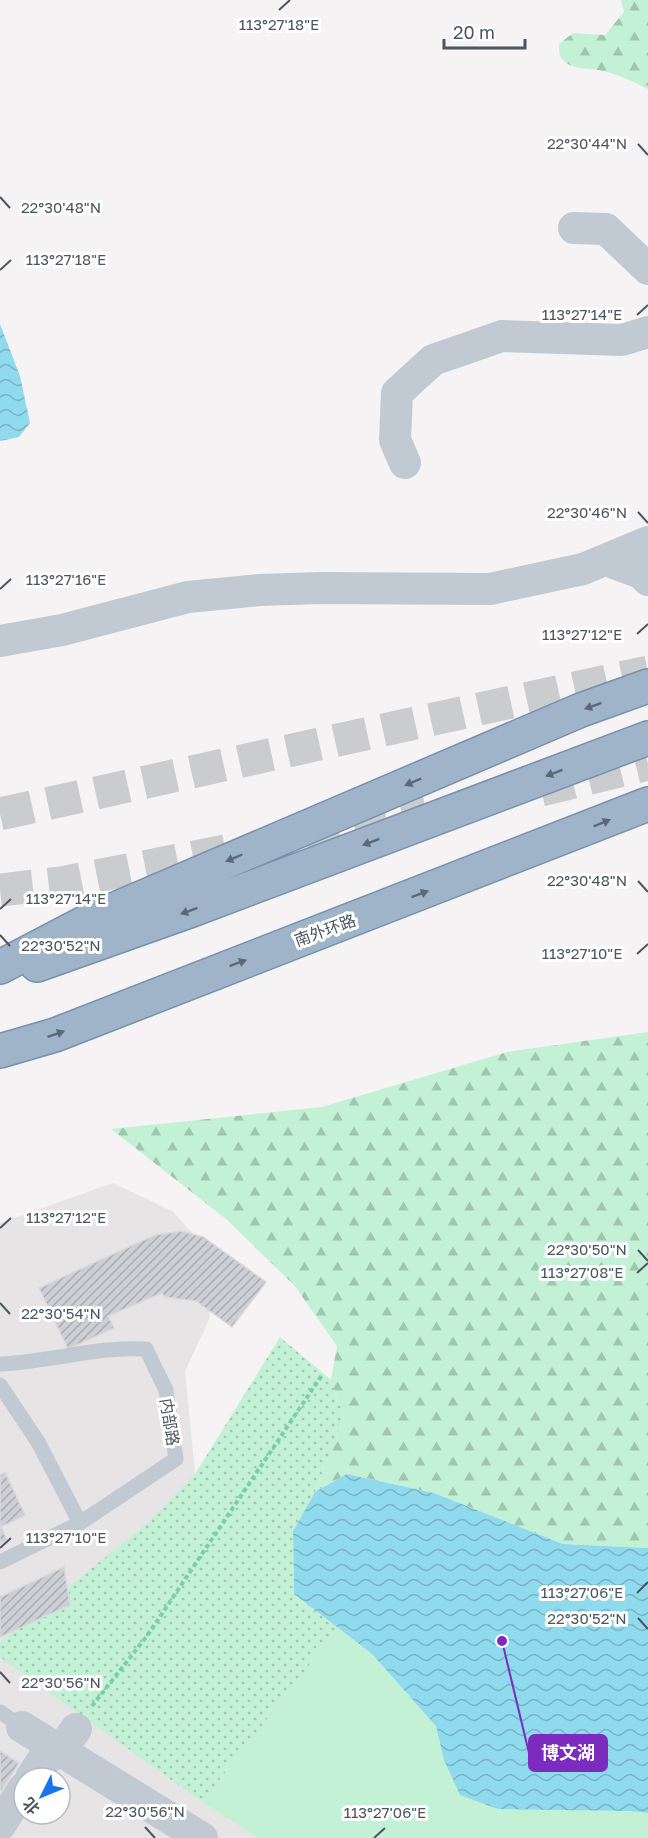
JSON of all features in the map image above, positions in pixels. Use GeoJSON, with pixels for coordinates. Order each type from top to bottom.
{"type":"FeatureCollection","features":[{"type":"Feature","properties":{"kind":"highway"},"geometry":{"type":"LineString","coordinates":[[0,967],[92,919],[644,683]]}},
{"type":"Feature","properties":{"kind":"highway"},"geometry":{"type":"LineString","coordinates":[[0,977],[192,910],[648,738]]}},
{"type":"Feature","properties":{"kind":"highway","name":"南外环路"},"geometry":{"type":"LineString","coordinates":[[0,1051],[54,1035],[648,804]]}},
{"type":"Feature","properties":{"kind":"street"},"geometry":{"type":"LineString","coordinates":[[573,228],[606,229],[648,269]]}},
{"type":"Feature","properties":{"kind":"street"},"geometry":{"type":"LineString","coordinates":[[405,463],[395,440],[397,393],[433,360],[502,336],[622,340],[648,332]]}},
{"type":"Feature","properties":{"kind":"street"},"geometry":{"type":"LineString","coordinates":[[0,641],[62,630],[188,597],[260,590],[320,588],[490,589],[583,569],[648,542]]}},
{"type":"Feature","properties":{"kind":"street"},"geometry":{"type":"LineString","coordinates":[[606,560],[641,573],[648,580]]}},
{"type":"Feature","properties":{"kind":"street"},"geometry":{"type":"LineString","coordinates":[[11,1720],[68,1740],[202,1838]]}},
{"type":"Feature","properties":{"kind":"street"},"geometry":{"type":"LineString","coordinates":[[39,1766],[68,1740]]}},
{"type":"Feature","properties":{"kind":"street"},"geometry":{"type":"LineString","coordinates":[[0,1826],[12,1807]]}},
{"type":"Feature","properties":{"kind":"lane","name":"内部路"},"geometry":{"type":"LineString","coordinates":[[0,1364],[22,1363],[116,1347],[146,1349],[166,1390],[176,1460],[80,1523],[0,1562]]}},
{"type":"Feature","properties":{"kind":"lane"},"geometry":{"type":"LineString","coordinates":[[0,1385],[38,1442],[80,1523]]}},
{"type":"Feature","properties":{"kind":"path"},"geometry":{"type":"LineString","coordinates":[[68,1740],[147,1636],[322,1375]]}},
{"type":"Feature","properties":{"kind":"shaded area"},"geometry":{"type":"Polygon","coordinates":[[[113,1183],[172,1211],[197,1238],[218,1281],[208,1322],[185,1371],[197,1493],[312,1631],[643,1838],[0,1838],[0,1223],[113,1183]]]}},
{"type":"Feature","properties":{"kind":"green space"},"geometry":{"type":"Polygon","coordinates":[[[621,0],[648,0],[648,89],[611,73],[573,66],[565,62],[560,54],[559,44],[573,33],[605,35],[624,12],[621,0]]]}},
{"type":"Feature","properties":{"kind":"green space"},"geometry":{"type":"Polygon","coordinates":[[[648,1032],[648,1548],[563,1544],[434,1493],[347,1474],[315,1492],[344,1416],[331,1380],[337,1346],[294,1285],[226,1219],[111,1129],[322,1107],[507,1052],[648,1032]]]}},
{"type":"Feature","properties":{"kind":"green space"},"geometry":{"type":"Polygon","coordinates":[[[280,1337],[331,1380],[344,1416],[315,1492],[293,1531],[294,1594],[338,1628],[202,1802],[0,1657],[0,1642],[149,1522],[195,1474],[280,1337]]]}},
{"type":"Feature","properties":{"kind":"green space"},"geometry":{"type":"Polygon","coordinates":[[[338,1628],[372,1654],[436,1726],[444,1760],[648,1813],[648,1838],[259,1838],[202,1802],[338,1628]]]}},
{"type":"Feature","properties":{"kind":"water"},"geometry":{"type":"Polygon","coordinates":[[[0,324],[20,376],[30,423],[19,437],[0,441],[0,324]]]}},
{"type":"Feature","properties":{"kind":"water"},"geometry":{"type":"Polygon","coordinates":[[[347,1474],[434,1493],[563,1544],[648,1548],[648,1813],[498,1809],[460,1795],[444,1760],[436,1726],[372,1654],[294,1594],[293,1531],[315,1492],[347,1474]]]}},
{"type":"Feature","properties":{"kind":"building"},"geometry":{"type":"Polygon","coordinates":[[[181,1231],[203,1237],[266,1282],[232,1327],[196,1301],[165,1297],[162,1293],[108,1316],[114,1328],[68,1349],[39,1288],[155,1235],[181,1231]]]}},
{"type":"Feature","properties":{"kind":"building"},"geometry":{"type":"Polygon","coordinates":[[[5,1472],[25,1515],[1,1527],[7,1540],[0,1544],[0,1475],[5,1472]]]}},
{"type":"Feature","properties":{"kind":"building"},"geometry":{"type":"Polygon","coordinates":[[[64,1567],[70,1605],[0,1637],[0,1597],[64,1567]]]}},
{"type":"Feature","properties":{"kind":"building"},"geometry":{"type":"Polygon","coordinates":[[[0,1751],[19,1763],[17,1766],[12,1766],[12,1774],[0,1793],[0,1751]]]}},
{"type":"Feature","properties":{"kind":"tunnel"},"geometry":{"type":"LineString","coordinates":[[0,814],[648,672]]}},
{"type":"Feature","properties":{"kind":"tunnel"},"geometry":{"type":"LineString","coordinates":[[541,790],[648,764]]}},
{"type":"Feature","properties":{"kind":"tunnel"},"geometry":{"type":"LineString","coordinates":[[306,835],[426,812]]}},
{"type":"Feature","properties":{"kind":"tunnel"},"geometry":{"type":"LineString","coordinates":[[0,890],[61,883],[240,848]]}},
{"type":"Feature","properties":{"kind":"place","name":"博文湖"},"geometry":{"type":"Point","coordinates":[502,1641]}}]}
